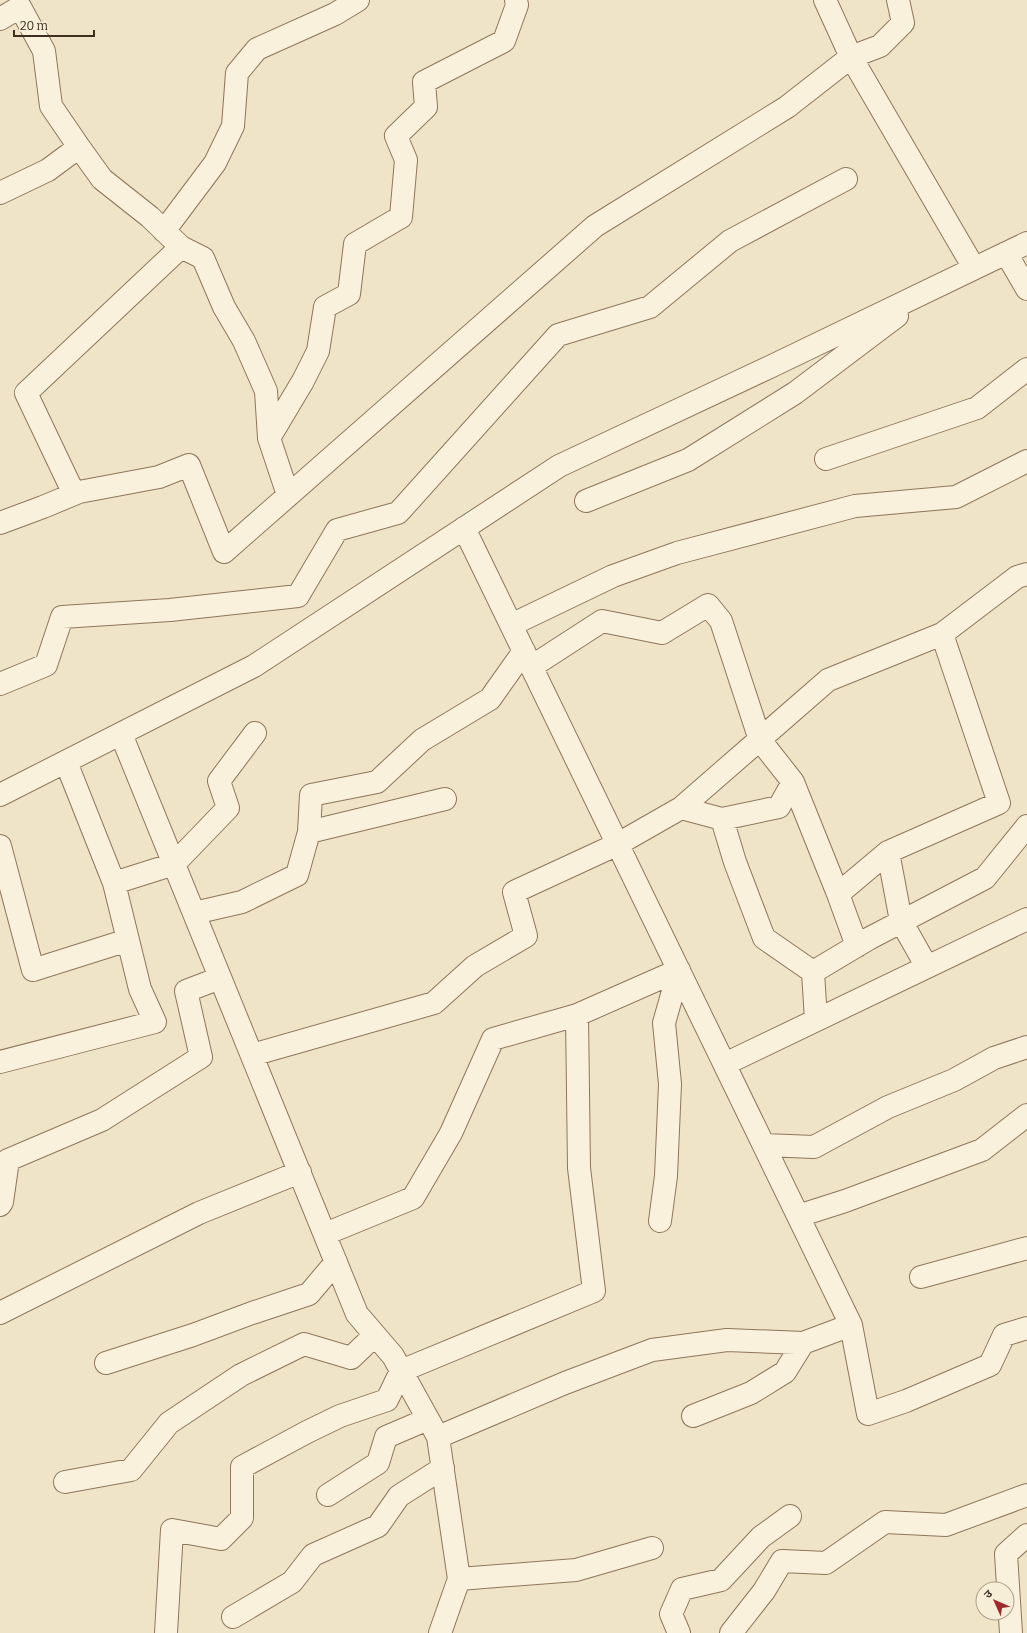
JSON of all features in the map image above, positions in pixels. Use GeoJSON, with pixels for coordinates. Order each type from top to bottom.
{"type":"FeatureCollection","features":[{"type":"Feature","properties":{"kind":"street"},"geometry":{"type":"LineString","coordinates":[[164,231],[215,163],[233,126],[237,73],[257,49],[335,14],[358,0]]}},
{"type":"Feature","properties":{"kind":"street"},"geometry":{"type":"LineString","coordinates":[[269,438],[303,381],[318,351],[325,307],[349,294],[355,244],[401,217],[406,160],[396,136],[426,107],[424,82],[504,41],[517,5],[516,0]]}},
{"type":"Feature","properties":{"kind":"street"},"geometry":{"type":"LineString","coordinates":[[825,0],[851,57],[974,268]]}},
{"type":"Feature","properties":{"kind":"street"},"geometry":{"type":"LineString","coordinates":[[0,523],[79,492],[159,477],[189,465],[224,552],[595,226],[787,108],[851,57],[880,46],[903,23],[898,0]]}},
{"type":"Feature","properties":{"kind":"street"},"geometry":{"type":"LineString","coordinates":[[0,19],[20,7],[44,51],[51,106],[102,179],[150,216],[180,247],[203,258],[224,307],[244,341],[266,391],[269,438],[288,495]]}},
{"type":"Feature","properties":{"kind":"street"},"geometry":{"type":"LineString","coordinates":[[0,193],[48,170],[79,147]]}},
{"type":"Feature","properties":{"kind":"street"},"geometry":{"type":"LineString","coordinates":[[0,684],[46,665],[62,617],[170,610],[298,596],[337,530],[398,513],[558,335],[650,307],[730,241],[846,179]]}},
{"type":"Feature","properties":{"kind":"street"},"geometry":{"type":"LineString","coordinates":[[0,795],[254,666],[559,466],[774,366],[1027,243]]}},
{"type":"Feature","properties":{"kind":"street"},"geometry":{"type":"LineString","coordinates":[[74,494],[26,393],[180,247]]}},
{"type":"Feature","properties":{"kind":"street"},"geometry":{"type":"LineString","coordinates":[[1006,253],[1027,289]]}},
{"type":"Feature","properties":{"kind":"street"},"geometry":{"type":"LineString","coordinates":[[586,502],[688,460],[795,393],[938,286]]}},
{"type":"Feature","properties":{"kind":"street"},"geometry":{"type":"LineString","coordinates":[[826,459],[977,408],[1027,369]]}},
{"type":"Feature","properties":{"kind":"street"},"geometry":{"type":"LineString","coordinates":[[511,625],[613,576],[677,553],[856,506],[956,497],[1027,461]]}},
{"type":"Feature","properties":{"kind":"street"},"geometry":{"type":"LineString","coordinates":[[464,528],[851,1325],[868,1414],[906,1401],[990,1365],[1004,1335],[1027,1328]]}},
{"type":"Feature","properties":{"kind":"street"},"geometry":{"type":"LineString","coordinates":[[252,1055],[434,1003],[476,966],[526,936],[514,892],[618,844],[681,808],[828,680],[942,634],[1017,577],[1027,574]]}},
{"type":"Feature","properties":{"kind":"street"},"geometry":{"type":"LineString","coordinates":[[194,913],[242,902],[297,875],[309,832],[311,795],[377,782],[422,740],[490,699],[528,659],[602,621],[662,633],[708,605],[721,621],[760,740],[793,782],[838,894],[857,946]]}},
{"type":"Feature","properties":{"kind":"street"},"geometry":{"type":"LineString","coordinates":[[838,894],[888,852],[999,803],[942,634]]}},
{"type":"Feature","properties":{"kind":"street"},"geometry":{"type":"LineString","coordinates":[[114,883],[174,864],[228,808],[219,781],[255,733]]}},
{"type":"Feature","properties":{"kind":"street"},"geometry":{"type":"LineString","coordinates":[[121,734],[357,1314],[393,1356],[433,1428],[443,1468],[459,1579],[440,1633]]}},
{"type":"Feature","properties":{"kind":"street"},"geometry":{"type":"LineString","coordinates":[[0,1062],[155,1022],[140,989],[114,883],[66,762]]}},
{"type":"Feature","properties":{"kind":"street"},"geometry":{"type":"LineString","coordinates":[[681,808],[722,819],[779,807],[793,782]]}},
{"type":"Feature","properties":{"kind":"street"},"geometry":{"type":"LineString","coordinates":[[309,832],[445,799]]}},
{"type":"Feature","properties":{"kind":"street"},"geometry":{"type":"LineString","coordinates":[[722,819],[735,862],[764,938],[813,972]]}},
{"type":"Feature","properties":{"kind":"street"},"geometry":{"type":"LineString","coordinates":[[813,972],[857,946],[984,878],[1027,826]]}},
{"type":"Feature","properties":{"kind":"street"},"geometry":{"type":"LineString","coordinates":[[0,846],[33,970],[128,940]]}},
{"type":"Feature","properties":{"kind":"street"},"geometry":{"type":"LineString","coordinates":[[888,852],[901,922],[927,967]]}},
{"type":"Feature","properties":{"kind":"street"},"geometry":{"type":"LineString","coordinates":[[724,1064],[1027,918]]}},
{"type":"Feature","properties":{"kind":"street"},"geometry":{"type":"LineString","coordinates":[[325,1234],[413,1198],[451,1133],[493,1039],[577,1015],[679,970]]}},
{"type":"Feature","properties":{"kind":"street"},"geometry":{"type":"LineString","coordinates":[[660,1222],[666,1176],[670,1084],[664,1023],[679,970]]}},
{"type":"Feature","properties":{"kind":"street"},"geometry":{"type":"LineString","coordinates":[[813,972],[816,1020]]}},
{"type":"Feature","properties":{"kind":"street"},"geometry":{"type":"LineString","coordinates":[[0,1205],[2,1202],[8,1160],[102,1120],[201,1057],[186,991],[220,978]]}},
{"type":"Feature","properties":{"kind":"street"},"geometry":{"type":"LineString","coordinates":[[166,1633],[172,1530],[221,1539],[242,1518],[242,1467],[340,1416],[387,1400],[401,1371],[594,1291],[578,1168],[577,1015]]}},
{"type":"Feature","properties":{"kind":"street"},"geometry":{"type":"LineString","coordinates":[[764,1145],[814,1147],[888,1107],[954,1080],[994,1058],[1027,1047]]}},
{"type":"Feature","properties":{"kind":"street"},"geometry":{"type":"LineString","coordinates":[[798,1216],[982,1150],[1027,1115]]}},
{"type":"Feature","properties":{"kind":"street"},"geometry":{"type":"LineString","coordinates":[[0,1313],[199,1213],[300,1172]]}},
{"type":"Feature","properties":{"kind":"street"},"geometry":{"type":"LineString","coordinates":[[921,1277],[1027,1248]]}},
{"type":"Feature","properties":{"kind":"street"},"geometry":{"type":"LineString","coordinates":[[106,1363],[193,1336],[252,1313],[309,1294],[336,1262]]}},
{"type":"Feature","properties":{"kind":"street"},"geometry":{"type":"LineString","coordinates":[[328,1495],[378,1463],[386,1437],[433,1428],[565,1383],[652,1350],[727,1340],[803,1343],[851,1325]]}},
{"type":"Feature","properties":{"kind":"street"},"geometry":{"type":"LineString","coordinates":[[65,1482],[131,1470],[169,1423],[241,1375],[304,1344],[351,1358],[375,1335]]}},
{"type":"Feature","properties":{"kind":"street"},"geometry":{"type":"LineString","coordinates":[[693,1416],[751,1393],[785,1372],[803,1343]]}},
{"type":"Feature","properties":{"kind":"street"},"geometry":{"type":"LineString","coordinates":[[233,1617],[292,1582],[313,1555],[378,1526],[399,1496],[443,1468]]}},
{"type":"Feature","properties":{"kind":"street"},"geometry":{"type":"LineString","coordinates":[[731,1633],[764,1591],[782,1561],[826,1563],[885,1522],[946,1526],[1027,1495]]}},
{"type":"Feature","properties":{"kind":"street"},"geometry":{"type":"LineString","coordinates":[[679,1633],[671,1614],[682,1589],[721,1580],[761,1538],[790,1516]]}},
{"type":"Feature","properties":{"kind":"street"},"geometry":{"type":"LineString","coordinates":[[1011,1633],[1006,1554],[1027,1535]]}},
{"type":"Feature","properties":{"kind":"street"},"geometry":{"type":"LineString","coordinates":[[459,1579],[576,1570],[652,1548]]}}]}
